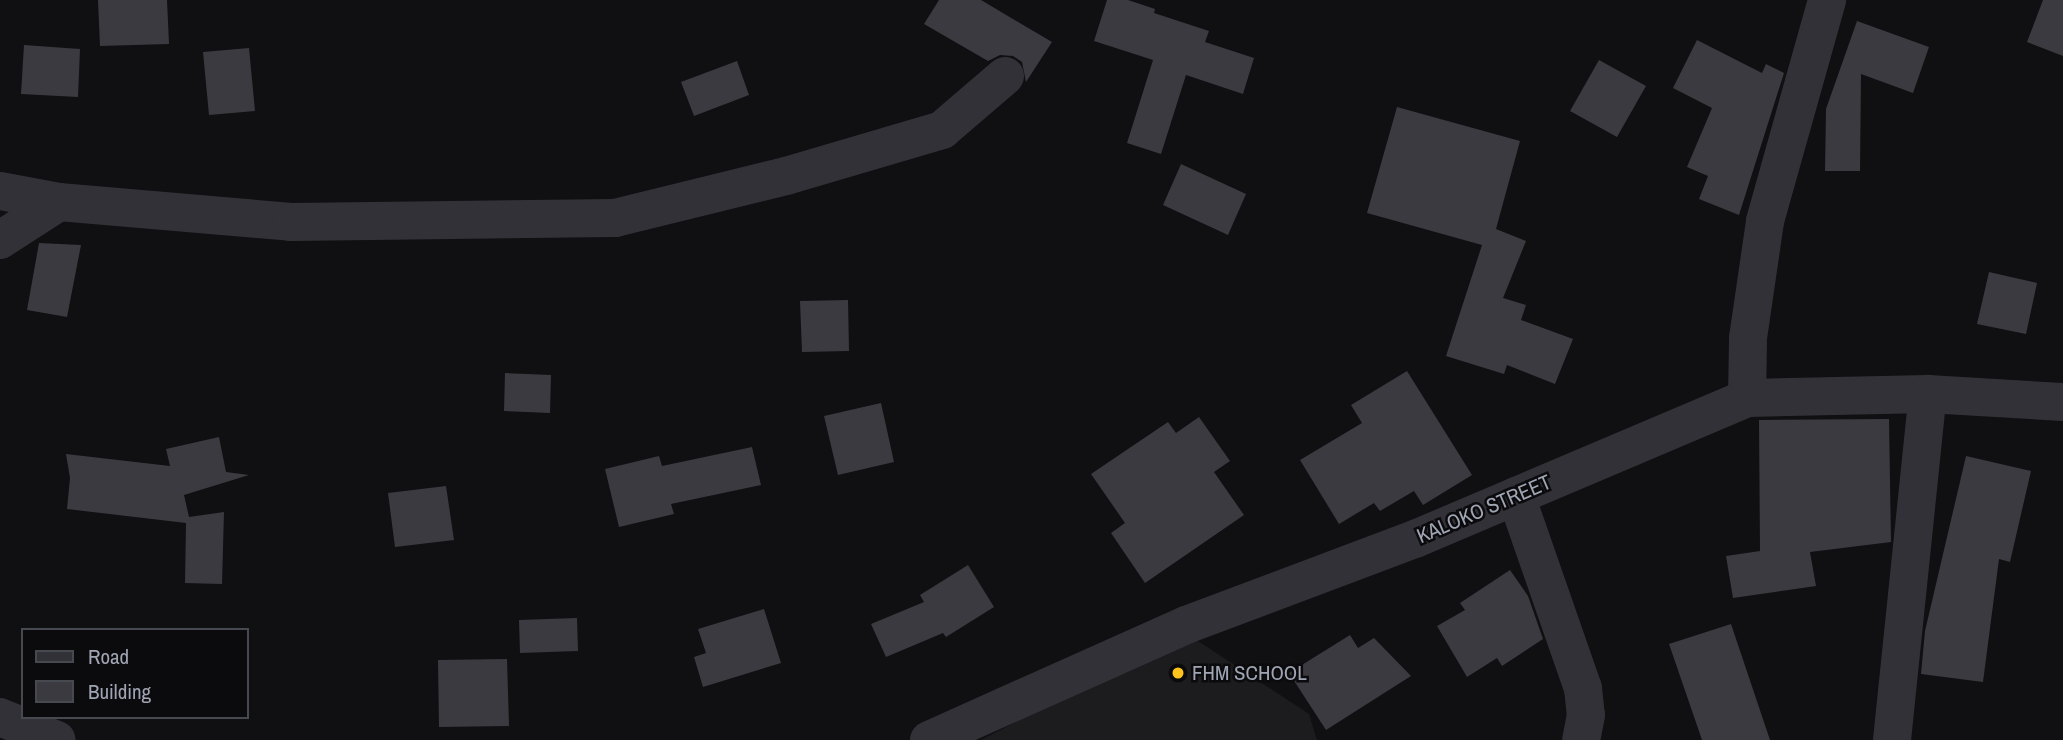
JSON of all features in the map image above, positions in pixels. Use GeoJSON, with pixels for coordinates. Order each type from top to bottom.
{"type":"FeatureCollection","features":[{"type":"Feature","properties":{"kind":"street"},"geometry":{"type":"LineString","coordinates":[[1746,398],[1748,338],[1765,221],[1828,0]]}},
{"type":"Feature","properties":{"kind":"street"},"geometry":{"type":"LineString","coordinates":[[0,191],[59,202],[291,222],[615,218],[786,176],[942,130],[1005,76]]}},
{"type":"Feature","properties":{"kind":"street"},"geometry":{"type":"LineString","coordinates":[[0,240],[59,202]]}},
{"type":"Feature","properties":{"kind":"street"},"geometry":{"type":"LineString","coordinates":[[1892,740],[1928,394]]}},
{"type":"Feature","properties":{"kind":"street","name":"KALOKO STREET"},"geometry":{"type":"LineString","coordinates":[[929,740],[1186,625],[1516,496],[1746,398],[1928,394],[2063,402]]}},
{"type":"Feature","properties":{"kind":"street"},"geometry":{"type":"LineString","coordinates":[[1516,496],[1583,688],[1586,715],[1581,740]]}},
{"type":"Feature","properties":{"kind":"street"},"geometry":{"type":"LineString","coordinates":[[0,717],[57,740]]}},
{"type":"Feature","properties":{"kind":"shaded area","name":"FHM SCHOOL"},"geometry":{"type":"Polygon","coordinates":[[[1186,633],[1309,714],[1317,740],[981,740],[1186,633]]]}},
{"type":"Feature","properties":{"kind":"building"},"geometry":{"type":"Polygon","coordinates":[[[98,0],[167,0],[169,44],[100,46],[98,0]]]}},
{"type":"Feature","properties":{"kind":"building"},"geometry":{"type":"Polygon","coordinates":[[[939,0],[981,0],[1052,42],[1026,82],[1022,62],[1013,56],[1000,55],[988,61],[924,24],[939,0]]]}},
{"type":"Feature","properties":{"kind":"building"},"geometry":{"type":"Polygon","coordinates":[[[1107,0],[1128,0],[1155,9],[1154,13],[1209,31],[1205,42],[1254,58],[1243,94],[1186,75],[1161,154],[1127,143],[1153,60],[1094,41],[1107,0]]]}},
{"type":"Feature","properties":{"kind":"building"},"geometry":{"type":"Polygon","coordinates":[[[2043,0],[2063,0],[2063,56],[2027,42],[2043,0]]]}},
{"type":"Feature","properties":{"kind":"building"},"geometry":{"type":"Polygon","coordinates":[[[1857,21],[1929,47],[1913,93],[1861,74],[1860,171],[1825,171],[1826,109],[1857,21]]]}},
{"type":"Feature","properties":{"kind":"building"},"geometry":{"type":"Polygon","coordinates":[[[1697,40],[1762,73],[1766,64],[1784,73],[1739,215],[1699,199],[1708,176],[1687,167],[1712,108],[1673,88],[1697,40]]]}},
{"type":"Feature","properties":{"kind":"building"},"geometry":{"type":"Polygon","coordinates":[[[24,45],[80,49],[78,97],[21,94],[24,45]]]}},
{"type":"Feature","properties":{"kind":"building"},"geometry":{"type":"Polygon","coordinates":[[[249,48],[255,111],[209,115],[203,52],[249,48]]]}},
{"type":"Feature","properties":{"kind":"building"},"geometry":{"type":"Polygon","coordinates":[[[1599,60],[1646,86],[1617,137],[1570,111],[1599,60]]]}},
{"type":"Feature","properties":{"kind":"building"},"geometry":{"type":"Polygon","coordinates":[[[737,61],[749,95],[694,116],[681,82],[737,61]]]}},
{"type":"Feature","properties":{"kind":"building"},"geometry":{"type":"Polygon","coordinates":[[[1397,107],[1520,141],[1496,229],[1526,241],[1503,298],[1526,305],[1521,320],[1573,339],[1555,384],[1507,365],[1504,374],[1446,356],[1482,245],[1367,213],[1397,107]]]}},
{"type":"Feature","properties":{"kind":"building"},"geometry":{"type":"Polygon","coordinates":[[[1181,164],[1246,194],[1228,235],[1163,205],[1181,164]]]}},
{"type":"Feature","properties":{"kind":"building"},"geometry":{"type":"Polygon","coordinates":[[[39,243],[81,245],[67,317],[27,310],[39,243]]]}},
{"type":"Feature","properties":{"kind":"building"},"geometry":{"type":"Polygon","coordinates":[[[1989,272],[2037,283],[2026,334],[1977,324],[1989,272]]]}},
{"type":"Feature","properties":{"kind":"building"},"geometry":{"type":"Polygon","coordinates":[[[848,300],[849,351],[802,352],[800,301],[848,300]]]}},
{"type":"Feature","properties":{"kind":"building"},"geometry":{"type":"Polygon","coordinates":[[[1407,371],[1472,475],[1423,505],[1414,491],[1380,511],[1374,503],[1339,524],[1300,460],[1362,423],[1351,405],[1407,371]]]}},
{"type":"Feature","properties":{"kind":"building"},"geometry":{"type":"Polygon","coordinates":[[[505,373],[551,375],[550,413],[504,411],[505,373]]]}},
{"type":"Feature","properties":{"kind":"building"},"geometry":{"type":"Polygon","coordinates":[[[881,403],[894,462],[838,475],[824,416],[881,403]]]}},
{"type":"Feature","properties":{"kind":"building"},"geometry":{"type":"Polygon","coordinates":[[[1199,417],[1230,461],[1214,472],[1244,515],[1145,583],[1111,533],[1125,523],[1091,474],[1168,422],[1176,433],[1199,417]]]}},
{"type":"Feature","properties":{"kind":"building"},"geometry":{"type":"Polygon","coordinates":[[[1889,419],[1891,542],[1810,552],[1816,586],[1733,598],[1726,556],[1760,551],[1759,420],[1889,419]]]}},
{"type":"Feature","properties":{"kind":"building"},"geometry":{"type":"Polygon","coordinates":[[[219,437],[226,472],[249,475],[184,495],[189,517],[224,512],[222,584],[185,583],[186,523],[67,509],[70,478],[66,454],[170,466],[166,449],[219,437]]]}},
{"type":"Feature","properties":{"kind":"building"},"geometry":{"type":"Polygon","coordinates":[[[752,447],[761,485],[671,504],[674,514],[619,527],[605,469],[659,456],[662,466],[752,447]]]}},
{"type":"Feature","properties":{"kind":"building"},"geometry":{"type":"Polygon","coordinates":[[[1966,456],[2031,471],[2010,562],[1999,559],[1983,682],[1921,674],[1925,631],[1966,456]]]}},
{"type":"Feature","properties":{"kind":"building"},"geometry":{"type":"Polygon","coordinates":[[[446,486],[454,540],[395,547],[388,493],[446,486]]]}},
{"type":"Feature","properties":{"kind":"building"},"geometry":{"type":"Polygon","coordinates":[[[968,565],[994,607],[946,637],[943,633],[886,657],[871,624],[924,602],[920,595],[968,565]]]}},
{"type":"Feature","properties":{"kind":"building"},"geometry":{"type":"Polygon","coordinates":[[[1510,570],[1528,596],[1543,639],[1502,666],[1497,658],[1467,677],[1437,626],[1465,610],[1460,603],[1510,570]]]}},
{"type":"Feature","properties":{"kind":"building"},"geometry":{"type":"Polygon","coordinates":[[[764,609],[781,663],[703,687],[694,657],[706,653],[698,629],[764,609]]]}},
{"type":"Feature","properties":{"kind":"building"},"geometry":{"type":"Polygon","coordinates":[[[577,618],[578,651],[520,653],[519,620],[577,618]]]}},
{"type":"Feature","properties":{"kind":"building"},"geometry":{"type":"Polygon","coordinates":[[[1731,624],[1770,740],[1702,740],[1669,644],[1731,624]]]}},
{"type":"Feature","properties":{"kind":"building"},"geometry":{"type":"Polygon","coordinates":[[[1350,635],[1358,648],[1374,638],[1411,676],[1326,730],[1289,673],[1350,635]]]}},
{"type":"Feature","properties":{"kind":"building"},"geometry":{"type":"Polygon","coordinates":[[[507,659],[509,726],[439,727],[438,660],[507,659]]]}},
{"type":"Feature","properties":{"kind":"place","name":"FHM SCHOOL"},"geometry":{"type":"Point","coordinates":[1178,673]}}]}
